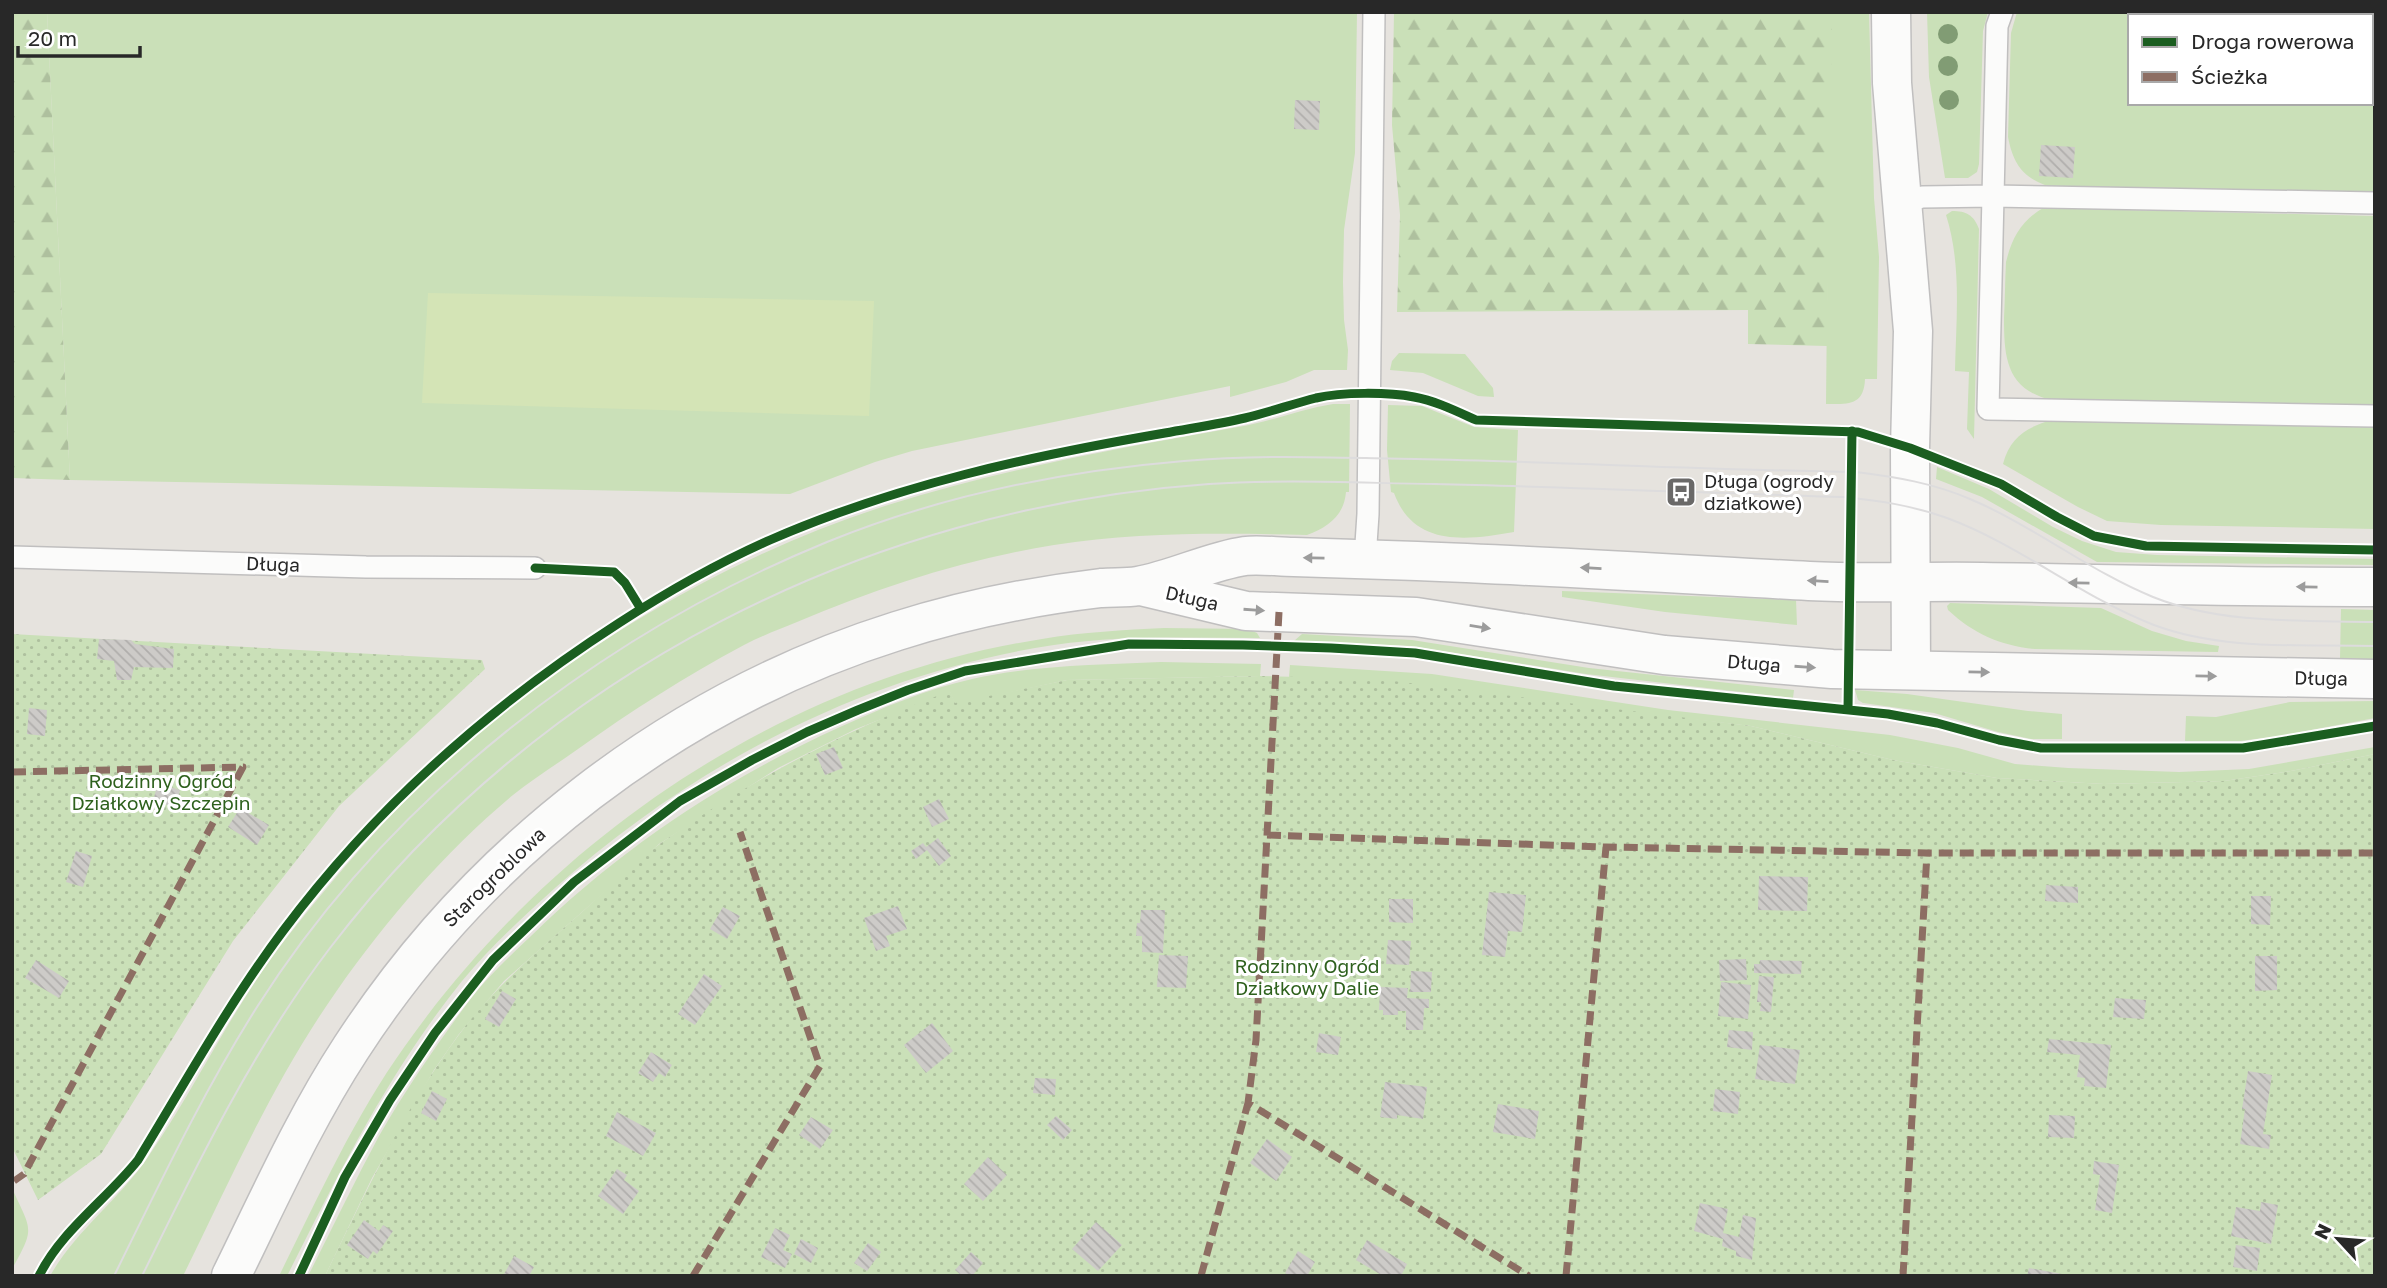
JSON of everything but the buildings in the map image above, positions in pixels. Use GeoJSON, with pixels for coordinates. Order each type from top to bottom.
{"type":"FeatureCollection","features":[{"type":"Feature","properties":{"kind":"street"},"geometry":{"type":"LineString","coordinates":[[1891,12],[1892,83],[1913,331],[1910,670]]}},
{"type":"Feature","properties":{"kind":"street","name":"Długa"},"geometry":{"type":"LineString","coordinates":[[900,630],[1016,601],[1103,588],[1139,586],[1245,556],[1565,567],[1816,581],[2375,587]]}},
{"type":"Feature","properties":{"kind":"street","name":"Długa"},"geometry":{"type":"LineString","coordinates":[[1139,586],[1246,611],[1416,617],[1664,655],[1832,669],[2375,679]]}},
{"type":"Feature","properties":{"kind":"street","name":"Starogroblowa"},"geometry":{"type":"LineString","coordinates":[[231,1276],[313,1110],[350,1049],[391,990],[436,934],[485,881],[559,815],[649,748],[771,681],[834,653],[900,630]]}},
{"type":"Feature","properties":{"kind":"lane"},"geometry":{"type":"LineString","coordinates":[[1365,559],[1368,514],[1374,12]]}},
{"type":"Feature","properties":{"kind":"lane"},"geometry":{"type":"LineString","coordinates":[[2002,12],[1997,26],[1988,409],[2375,416]]}},
{"type":"Feature","properties":{"kind":"lane"},"geometry":{"type":"LineString","coordinates":[[1903,203],[1922,197],[1993,195],[2375,203]]}},
{"type":"Feature","properties":{"kind":"lane","name":"Długa"},"geometry":{"type":"LineString","coordinates":[[12,557],[366,567],[535,568]]}},
{"type":"Feature","properties":{"kind":"green space"},"geometry":{"type":"Polygon","coordinates":[[[12,12],[47,12],[70,480],[12,478],[12,12]]]}},
{"type":"Feature","properties":{"kind":"green space"},"geometry":{"type":"Polygon","coordinates":[[[47,12],[1357,12],[1355,153],[1344,230],[1343,282],[1347,370],[1314,370],[1286,382],[1230,397],[1230,386],[912,451],[790,494],[70,480],[47,12]]]}},
{"type":"Feature","properties":{"kind":"green space"},"geometry":{"type":"Polygon","coordinates":[[[1394,12],[1832,12],[1827,346],[1748,344],[1748,310],[1397,312],[1400,215],[1392,125],[1394,12]]]}},
{"type":"Feature","properties":{"kind":"green space"},"geometry":{"type":"Polygon","coordinates":[[[1830,12],[1869,12],[1874,198],[1879,257],[1877,379],[1865,379],[1862,394],[1853,402],[1826,404],[1830,12]]]}},
{"type":"Feature","properties":{"kind":"green space"},"geometry":{"type":"Polygon","coordinates":[[[1927,12],[1988,12],[1983,31],[1979,164],[1977,172],[1968,178],[1945,178],[1929,77],[1927,12]]]}},
{"type":"Feature","properties":{"kind":"green space"},"geometry":{"type":"Polygon","coordinates":[[[2017,12],[2346,12],[2128,14],[2128,105],[2373,105],[2375,80],[2375,195],[2058,189],[2038,182],[2018,165],[2008,137],[2011,33],[2017,12]]]}},
{"type":"Feature","properties":{"kind":"green space"},"geometry":{"type":"Polygon","coordinates":[[[2043,208],[2375,216],[2375,407],[2051,400],[2036,395],[2016,380],[2007,358],[2004,332],[2005,276],[2011,245],[2023,224],[2043,208]]]}},
{"type":"Feature","properties":{"kind":"green space"},"geometry":{"type":"Polygon","coordinates":[[[1952,211],[1969,215],[1979,229],[1974,439],[1967,429],[1969,372],[1955,371],[1956,273],[1946,215],[1952,211]]]}},
{"type":"Feature","properties":{"kind":"green space"},"geometry":{"type":"Polygon","coordinates":[[[428,293],[874,301],[869,416],[422,403],[428,293]]]}},
{"type":"Feature","properties":{"kind":"green space"},"geometry":{"type":"Polygon","coordinates":[[[1399,353],[1465,354],[1493,388],[1494,397],[1478,396],[1423,373],[1390,370],[1392,361],[1399,353]]]}},
{"type":"Feature","properties":{"kind":"green space"},"geometry":{"type":"Polygon","coordinates":[[[1333,404],[1350,404],[1349,492],[1346,492],[1342,508],[1334,520],[1315,532],[1307,535],[1212,534],[1085,541],[1021,551],[956,566],[859,597],[757,639],[701,669],[618,721],[529,783],[489,816],[419,886],[377,937],[338,989],[294,1058],[255,1129],[183,1276],[50,1276],[72,1244],[137,1173],[268,962],[331,883],[377,830],[451,756],[523,697],[571,663],[621,630],[724,572],[778,547],[888,505],[1018,470],[1250,425],[1333,404]]]}},
{"type":"Feature","properties":{"kind":"green space"},"geometry":{"type":"Polygon","coordinates":[[[1388,405],[1422,406],[1474,427],[1518,430],[1514,532],[1479,537],[1444,536],[1429,532],[1403,511],[1391,492],[1387,450],[1388,405]]]}},
{"type":"Feature","properties":{"kind":"green space"},"geometry":{"type":"Polygon","coordinates":[[[2052,420],[2375,427],[2375,529],[2161,525],[2107,521],[2003,464],[2010,447],[2021,434],[2052,420]]]}},
{"type":"Feature","properties":{"kind":"green space"},"geometry":{"type":"Polygon","coordinates":[[[1937,467],[1989,489],[2082,541],[2116,552],[2375,559],[2375,565],[2097,562],[1982,497],[1936,479],[1937,467]]]}},
{"type":"Feature","properties":{"kind":"green space"},"geometry":{"type":"Polygon","coordinates":[[[1562,591],[1796,600],[1797,625],[1665,612],[1562,597],[1562,591]]]}},
{"type":"Feature","properties":{"kind":"green space"},"geometry":{"type":"Polygon","coordinates":[[[1950,603],[2101,608],[2152,631],[2186,641],[2219,646],[2218,652],[2021,647],[1998,641],[1967,626],[1948,610],[1950,603]]]}},
{"type":"Feature","properties":{"kind":"green space"},"geometry":{"type":"Polygon","coordinates":[[[2341,609],[2375,610],[2375,659],[2340,659],[2341,609]]]}},
{"type":"Feature","properties":{"kind":"green space"},"geometry":{"type":"Polygon","coordinates":[[[1164,628],[1248,629],[1257,633],[1260,638],[1106,640],[1054,645],[985,658],[917,677],[851,701],[787,730],[666,801],[609,843],[555,888],[495,944],[462,981],[435,1016],[388,1087],[287,1276],[279,1276],[353,1129],[405,1046],[465,970],[531,899],[604,835],[683,778],[767,730],[855,690],[947,659],[1042,639],[1164,628]]]}},
{"type":"Feature","properties":{"kind":"green space","name":"Rodzinny Ogród Działkowy Szczepin"},"geometry":{"type":"Polygon","coordinates":[[[12,634],[482,660],[485,669],[339,806],[233,941],[101,1154],[38,1200],[12,1147],[12,634]]]}},
{"type":"Feature","properties":{"kind":"green space"},"geometry":{"type":"Polygon","coordinates":[[[1302,634],[1412,640],[1589,668],[1794,690],[1793,698],[1586,674],[1411,646],[1294,641],[1302,634]]]}},
{"type":"Feature","properties":{"kind":"green space"},"geometry":{"type":"Polygon","coordinates":[[[1161,662],[1261,664],[1260,676],[1067,680],[955,704],[950,692],[856,729],[778,768],[659,844],[504,981],[459,1034],[434,1070],[372,1178],[325,1276],[308,1276],[379,1136],[422,1067],[469,1001],[499,967],[566,904],[638,844],[716,793],[797,747],[888,706],[922,694],[995,674],[1066,666],[1161,662]]]}},
{"type":"Feature","properties":{"kind":"green space"},"geometry":{"type":"Polygon","coordinates":[[[1290,665],[1432,674],[1668,710],[1890,735],[1958,748],[2015,764],[2179,772],[2249,769],[2375,747],[2375,754],[2224,781],[2104,784],[1997,778],[1893,760],[1751,726],[1289,677],[1290,665]]]}},
{"type":"Feature","properties":{"kind":"green space","name":"Rodzinny Ogród Działkowy Dalie"},"geometry":{"type":"Polygon","coordinates":[[[1260,676],[1378,679],[1751,726],[1893,760],[1997,778],[2104,784],[2224,781],[2375,754],[2375,1276],[325,1276],[403,1122],[438,1064],[484,1004],[627,870],[661,843],[729,798],[837,739],[950,691],[955,703],[1067,680],[1260,676]]]}},
{"type":"Feature","properties":{"kind":"green space"},"geometry":{"type":"Polygon","coordinates":[[[1855,690],[2062,714],[2062,739],[2031,739],[1934,713],[1863,703],[1858,700],[1855,690]]]}},
{"type":"Feature","properties":{"kind":"green space"},"geometry":{"type":"Polygon","coordinates":[[[2375,701],[2375,718],[2240,741],[2185,741],[2186,716],[2216,717],[2290,702],[2375,701]]]}},
{"type":"Feature","properties":{"kind":"green space"},"geometry":{"type":"Polygon","coordinates":[[[12,1188],[27,1221],[28,1236],[12,1269],[12,1188]]]}},
{"type":"Feature","properties":{"kind":"tram line"},"geometry":{"type":"LineString","coordinates":[[114,1276],[200,1105],[257,1007],[310,931],[370,860],[436,793],[506,731],[582,675],[661,625],[743,580],[827,542],[913,511],[1002,488],[1093,471],[1242,458],[1415,459],[1856,472],[1914,481],[1970,499],[2017,522],[2129,586],[2180,606],[2234,617],[2375,622]]}},
{"type":"Feature","properties":{"kind":"tram line"},"geometry":{"type":"LineString","coordinates":[[142,1276],[228,1107],[302,986],[330,948],[414,850],[508,763],[610,687],[720,622],[836,569],[956,528],[1081,500],[1237,483],[1434,484],[1843,497],[1895,504],[1947,518],[2000,542],[2127,613],[2180,633],[2235,643],[2375,646]]}},
{"type":"Feature","properties":{"kind":"marked path"},"geometry":{"type":"LineString","coordinates":[[1279,612],[1256,1040],[1248,1103],[1529,1276]]}},
{"type":"Feature","properties":{"kind":"marked path"},"geometry":{"type":"LineString","coordinates":[[12,772],[243,767],[24,1174],[14,1181]]}},
{"type":"Feature","properties":{"kind":"marked path"},"geometry":{"type":"LineString","coordinates":[[693,1276],[820,1066],[740,832]]}},
{"type":"Feature","properties":{"kind":"marked path"},"geometry":{"type":"LineString","coordinates":[[1267,835],[1606,847],[1927,853],[2375,853]]}},
{"type":"Feature","properties":{"kind":"marked path"},"geometry":{"type":"LineString","coordinates":[[1566,1276],[1606,847]]}},
{"type":"Feature","properties":{"kind":"marked path"},"geometry":{"type":"LineString","coordinates":[[1903,1276],[1927,853]]}},
{"type":"Feature","properties":{"kind":"marked path"},"geometry":{"type":"LineString","coordinates":[[1201,1276],[1248,1103]]}},
{"type":"Feature","properties":{"kind":"cycle path"},"geometry":{"type":"LineString","coordinates":[[39,1276],[59,1244],[138,1160],[226,1015],[283,931],[356,843],[437,762],[480,724],[571,655],[674,589],[770,540],[866,503],[1014,462],[1245,418],[1316,398],[1378,394],[1422,399],[1476,420],[1858,432],[1910,448],[2001,484],[2094,536],[2146,546],[2375,550]]}},
{"type":"Feature","properties":{"kind":"cycle path"},"geometry":{"type":"LineString","coordinates":[[1848,710],[1852,431]]}},
{"type":"Feature","properties":{"kind":"cycle path"},"geometry":{"type":"LineString","coordinates":[[535,568],[614,572],[625,583],[641,609]]}},
{"type":"Feature","properties":{"kind":"cycle path"},"geometry":{"type":"LineString","coordinates":[[299,1276],[345,1177],[390,1100],[435,1033],[493,960],[574,882],[680,801],[752,760],[858,710],[965,671],[1129,644],[1331,648],[1415,653],[1614,686],[1888,714],[2041,748],[2243,748],[2375,726]]}},
{"type":"Feature","properties":{"kind":"place","name":"Długa (ogrody działkowe)"},"geometry":{"type":"Point","coordinates":[1681,492]}}]}
